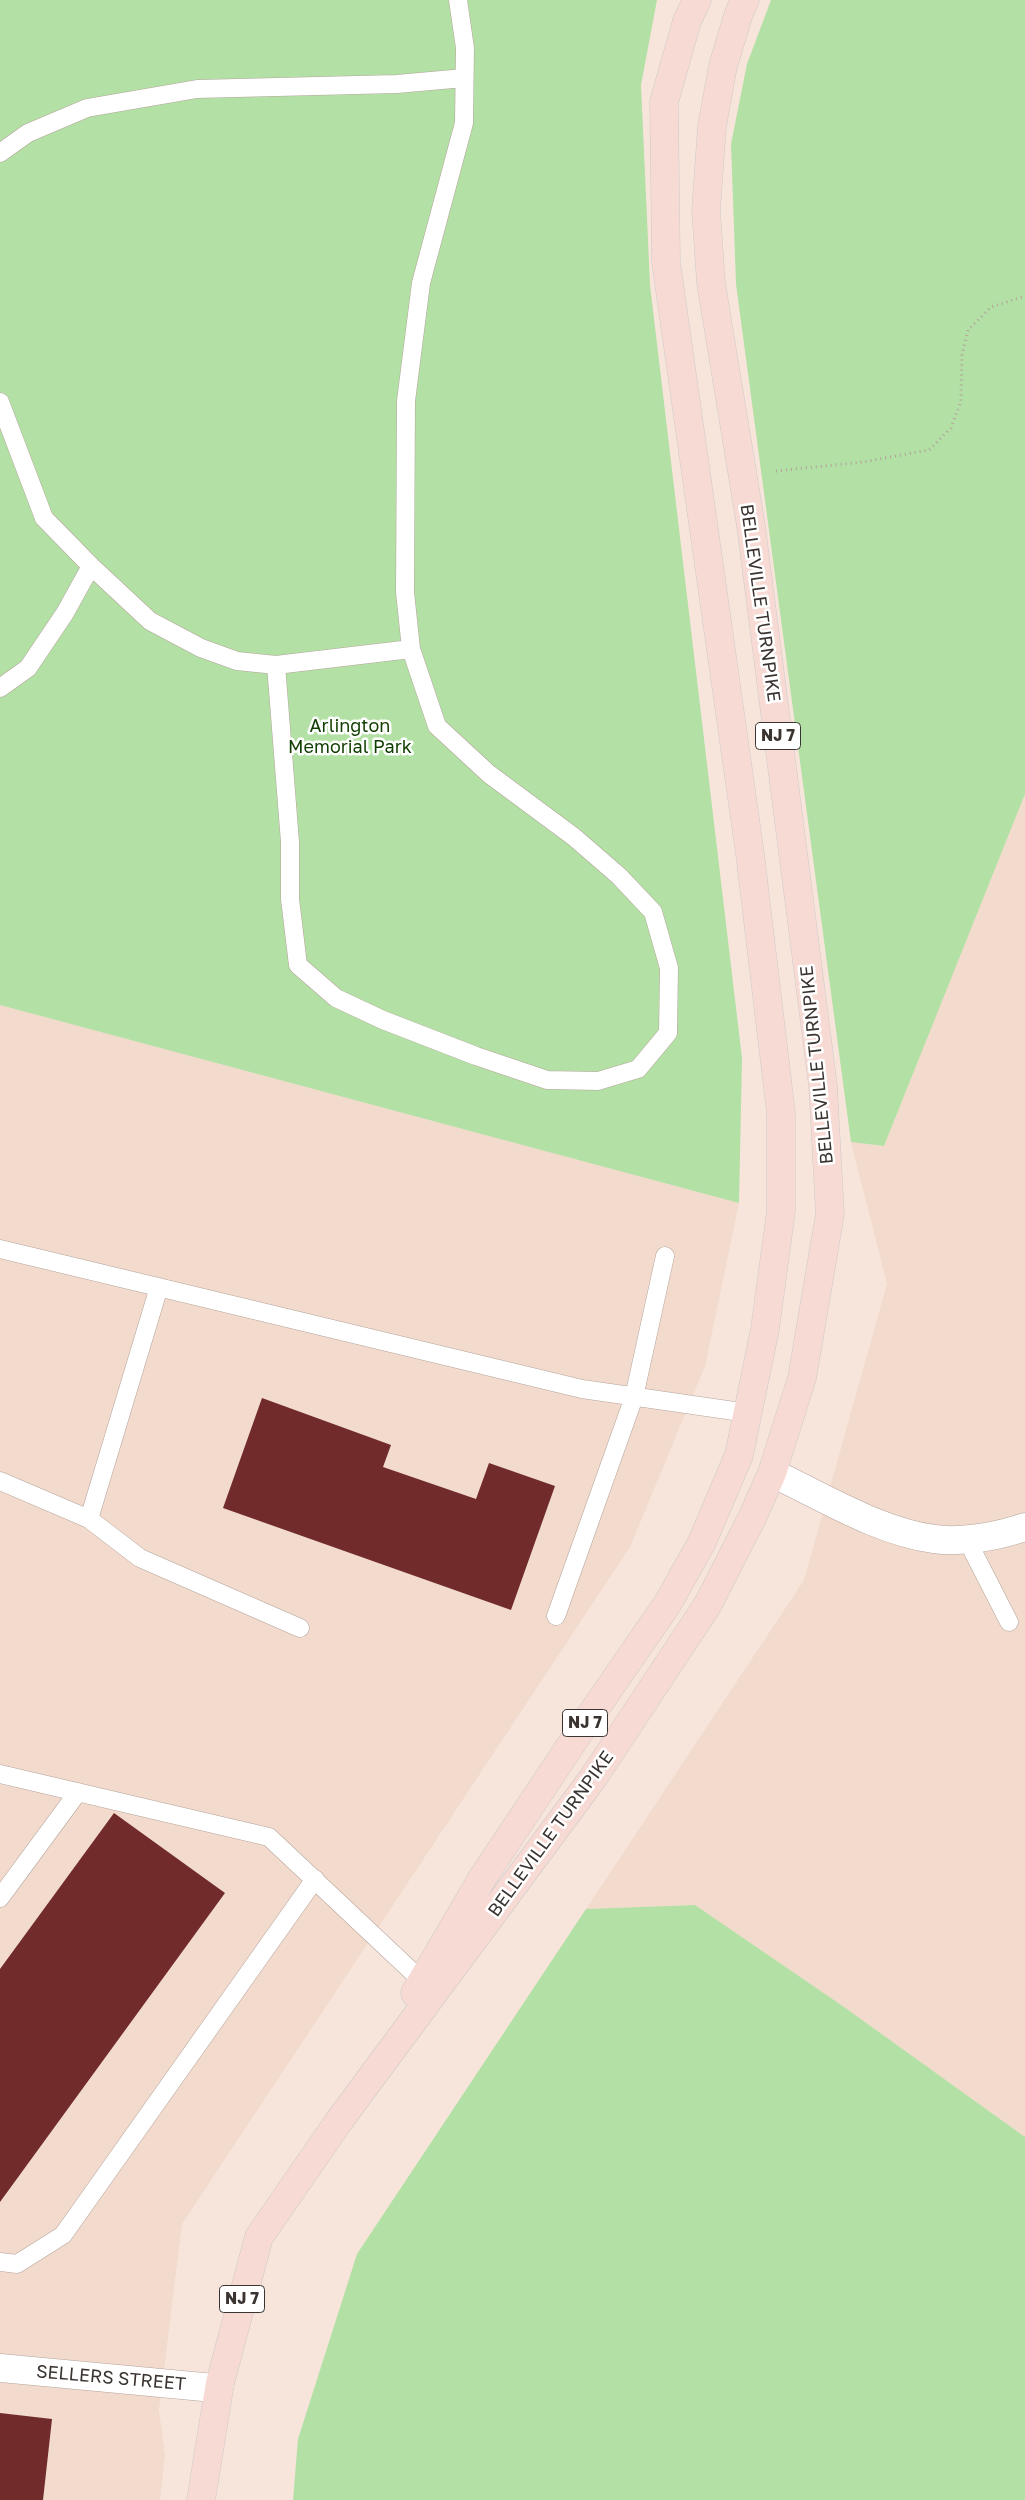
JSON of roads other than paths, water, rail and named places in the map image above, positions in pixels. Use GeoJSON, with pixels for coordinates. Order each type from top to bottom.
{"type":"FeatureCollection","features":[{"type":"Feature","properties":{"kind":"main road","name":"BELLEVILLE TURNPIKE"},"geometry":{"type":"LineString","coordinates":[[339,2121],[483,1877],[668,1603],[702,1542],[737,1459],[765,1329],[781,1211],[781,1113],[750,854],[666,262],[664,102],[687,21],[697,0]]}},
{"type":"Feature","properties":{"kind":"main road","name":"BELLEVILLE TURNPIKE"},"geometry":{"type":"LineString","coordinates":[[201,2500],[220,2383],[259,2237],[339,2121],[599,1770],[708,1606],[772,1473],[802,1378],[830,1214],[823,1086],[751,526],[711,282],[706,210],[715,109],[723,66],[739,13],[746,0]]}},
{"type":"Feature","properties":{"kind":"main road"},"geometry":{"type":"LineString","coordinates":[[737,1459],[772,1473]]}},
{"type":"Feature","properties":{"kind":"street"},"geometry":{"type":"LineString","coordinates":[[772,1473],[880,1524],[936,1540],[1007,1533],[1025,1527]]}},
{"type":"Feature","properties":{"kind":"street","name":"SELLERS STREET"},"geometry":{"type":"LineString","coordinates":[[0,2368],[214,2388],[220,2383]]}},
{"type":"Feature","properties":{"kind":"lane"},"geometry":{"type":"LineString","coordinates":[[276,665],[290,842],[290,899],[298,965],[336,998],[344,1002],[476,1056],[547,1080],[598,1082],[638,1069],[668,1033],[669,968],[653,912],[620,876],[574,837],[489,774],[437,726],[411,649],[405,592],[406,401],[421,283],[464,123],[465,48],[458,0]]}},
{"type":"Feature","properties":{"kind":"lane"},"geometry":{"type":"LineString","coordinates":[[0,153],[28,133],[87,108],[197,89],[397,84],[464,78]]}},
{"type":"Feature","properties":{"kind":"lane"},"geometry":{"type":"LineString","coordinates":[[0,402],[44,518],[90,566],[150,621],[201,648],[237,660],[276,665],[411,649]]}},
{"type":"Feature","properties":{"kind":"lane"},"geometry":{"type":"LineString","coordinates":[[0,688],[28,668],[65,613],[90,566]]}},
{"type":"Feature","properties":{"kind":"lane"},"geometry":{"type":"LineString","coordinates":[[0,1249],[582,1389],[748,1413]]}},
{"type":"Feature","properties":{"kind":"lane"},"geometry":{"type":"LineString","coordinates":[[556,1616],[634,1397],[665,1256]]}},
{"type":"Feature","properties":{"kind":"lane"},"geometry":{"type":"LineString","coordinates":[[89,1519],[159,1287]]}},
{"type":"Feature","properties":{"kind":"lane"},"geometry":{"type":"LineString","coordinates":[[0,1481],[89,1519],[140,1558],[300,1628]]}},
{"type":"Feature","properties":{"kind":"lane"},"geometry":{"type":"LineString","coordinates":[[966,1538],[1009,1622]]}},
{"type":"Feature","properties":{"kind":"lane"},"geometry":{"type":"LineString","coordinates":[[0,1774],[269,1837],[422,1982]]}},
{"type":"Feature","properties":{"kind":"lane"},"geometry":{"type":"LineString","coordinates":[[0,1898],[78,1792]]}},
{"type":"Feature","properties":{"kind":"lane"},"geometry":{"type":"LineString","coordinates":[[0,2262],[17,2264],[62,2235],[315,1879]]}},
{"type":"Feature","properties":{"kind":"park label","name":"Arlington Memorial Park"},"geometry":{"type":"Point","coordinates":[350,736]}}]}
